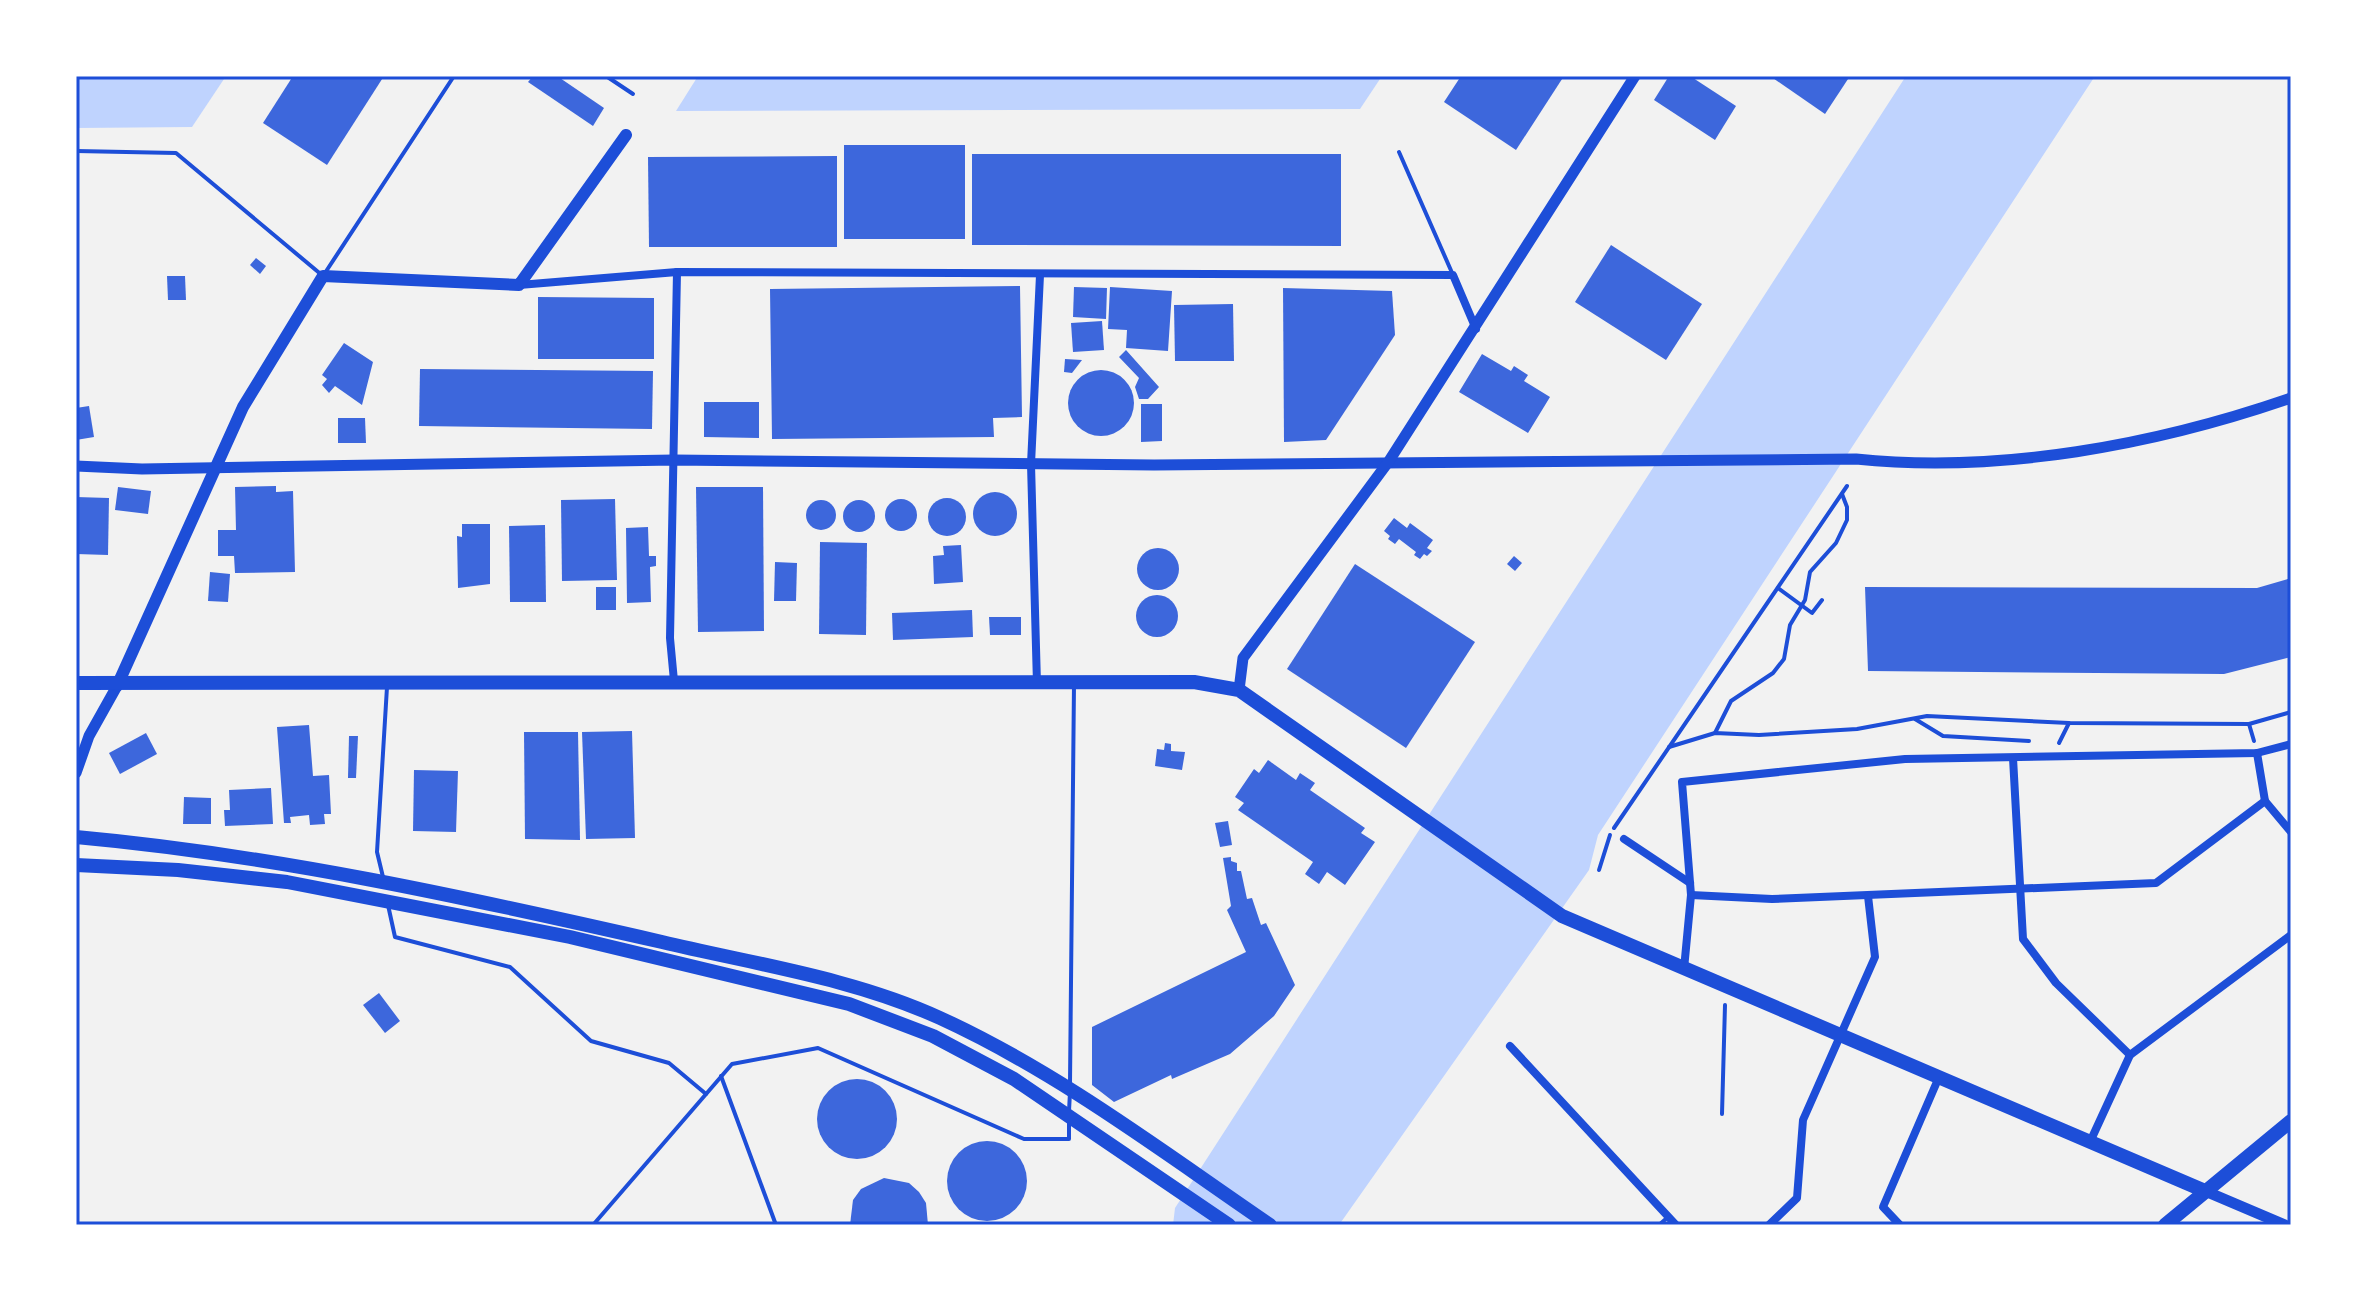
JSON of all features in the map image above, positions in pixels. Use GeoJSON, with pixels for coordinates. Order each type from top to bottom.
{"type":"FeatureCollection","features":[{"type":"Feature","properties":{"kind":"highway"},"geometry":{"type":"LineString","coordinates":[[76,683],[117,686],[674,681],[1194,682],[1239,690],[1562,916],[2205,1191]]}},
{"type":"Feature","properties":{"kind":"highway"},"geometry":{"type":"LineString","coordinates":[[76,837],[177,846],[293,865],[576,923],[850,986],[895,1000],[1024,1060],[1270,1225]]}},
{"type":"Feature","properties":{"kind":"highway"},"geometry":{"type":"LineString","coordinates":[[76,865],[178,870],[287,882],[570,937],[849,1004],[933,1036],[1014,1079],[1229,1225]]}},
{"type":"Feature","properties":{"kind":"highway"},"geometry":{"type":"LineString","coordinates":[[2165,1225],[2291,1121]]}},
{"type":"Feature","properties":{"kind":"main road"},"geometry":{"type":"LineString","coordinates":[[117,686],[243,407],[323,276],[519,285],[626,135]]}},
{"type":"Feature","properties":{"kind":"street"},"geometry":{"type":"LineString","coordinates":[[1239,690],[1243,658],[1389,461],[1635,76]]}},
{"type":"Feature","properties":{"kind":"street"},"geometry":{"type":"LineString","coordinates":[[519,285],[677,272],[1453,275],[1476,329]]}},
{"type":"Feature","properties":{"kind":"street"},"geometry":{"type":"LineString","coordinates":[[674,681],[670,638],[677,272]]}},
{"type":"Feature","properties":{"kind":"street"},"geometry":{"type":"LineString","coordinates":[[1037,684],[1031,464],[1040,275]]}},
{"type":"Feature","properties":{"kind":"street"},"geometry":{"type":"LineString","coordinates":[[76,466],[674,460],[1031,464],[1856,459],[1913,465],[2081,451],[2237,417],[2291,398]]}},
{"type":"Feature","properties":{"kind":"street"},"geometry":{"type":"LineString","coordinates":[[76,773],[89,736],[117,686]]}},
{"type":"Feature","properties":{"kind":"street"},"geometry":{"type":"LineString","coordinates":[[76,750],[89,736]]}},
{"type":"Feature","properties":{"kind":"street"},"geometry":{"type":"LineString","coordinates":[[1684,969],[1691,895],[1682,782],[1905,759],[2257,753],[2291,744]]}},
{"type":"Feature","properties":{"kind":"street"},"geometry":{"type":"LineString","coordinates":[[2257,753],[2265,801],[2291,832]]}},
{"type":"Feature","properties":{"kind":"street"},"geometry":{"type":"LineString","coordinates":[[2013,758],[2023,939],[2056,983],[2130,1055]]}},
{"type":"Feature","properties":{"kind":"street"},"geometry":{"type":"LineString","coordinates":[[1691,895],[1772,899],[2156,883],[2265,801]]}},
{"type":"Feature","properties":{"kind":"street"},"geometry":{"type":"LineString","coordinates":[[1624,839],[1690,883]]}},
{"type":"Feature","properties":{"kind":"street"},"geometry":{"type":"LineString","coordinates":[[1769,1225],[1797,1198],[1803,1120],[1875,957],[1868,896]]}},
{"type":"Feature","properties":{"kind":"street"},"geometry":{"type":"LineString","coordinates":[[2090,1142],[2130,1055],[2291,935]]}},
{"type":"Feature","properties":{"kind":"street"},"geometry":{"type":"LineString","coordinates":[[1510,1046],[1676,1225]]}},
{"type":"Feature","properties":{"kind":"street"},"geometry":{"type":"LineString","coordinates":[[1900,1225],[1883,1207],[1939,1077]]}},
{"type":"Feature","properties":{"kind":"street"},"geometry":{"type":"LineString","coordinates":[[2205,1191],[2285,1225]]}},
{"type":"Feature","properties":{"kind":"lane"},"geometry":{"type":"LineString","coordinates":[[76,151],[176,153],[323,276],[454,76]]}},
{"type":"Feature","properties":{"kind":"lane"},"geometry":{"type":"LineString","coordinates":[[606,76],[633,94]]}},
{"type":"Feature","properties":{"kind":"lane"},"geometry":{"type":"LineString","coordinates":[[1399,152],[1453,275]]}},
{"type":"Feature","properties":{"kind":"lane"},"geometry":{"type":"LineString","coordinates":[[593,1225],[732,1064],[818,1048],[1024,1139],[1069,1139],[1074,683]]}},
{"type":"Feature","properties":{"kind":"lane"},"geometry":{"type":"LineString","coordinates":[[387,684],[377,852],[395,937],[510,967],[591,1041],[669,1063],[706,1094]]}},
{"type":"Feature","properties":{"kind":"lane"},"geometry":{"type":"LineString","coordinates":[[721,1076],[776,1225]]}},
{"type":"Feature","properties":{"kind":"lane"},"geometry":{"type":"LineString","coordinates":[[1659,1225],[1668,1217]]}},
{"type":"Feature","properties":{"kind":"path"},"geometry":{"type":"LineString","coordinates":[[1599,870],[1611,833],[1847,486]]}},
{"type":"Feature","properties":{"kind":"path"},"geometry":{"type":"LineString","coordinates":[[1715,733],[1731,701],[1773,673],[1784,659],[1790,625],[1809,587],[1810,572],[1836,543],[1847,520],[1847,507],[1842,494]]}},
{"type":"Feature","properties":{"kind":"path"},"geometry":{"type":"LineString","coordinates":[[1778,588],[1812,613],[1822,600]]}},
{"type":"Feature","properties":{"kind":"path"},"geometry":{"type":"LineString","coordinates":[[1669,747],[1715,733],[1759,735],[1857,729],[1913,718],[2249,724],[2291,712]]}},
{"type":"Feature","properties":{"kind":"path"},"geometry":{"type":"LineString","coordinates":[[1913,718],[1943,736],[2031,741],[2043,758]]}},
{"type":"Feature","properties":{"kind":"path"},"geometry":{"type":"LineString","coordinates":[[1722,1114],[1726,987]]}},
{"type":"Feature","properties":{"kind":"water"},"geometry":{"type":"Polygon","coordinates":[[[76,76],[226,76],[192,127],[76,128],[76,76]]]}},
{"type":"Feature","properties":{"kind":"water"},"geometry":{"type":"Polygon","coordinates":[[[698,76],[1382,76],[1360,109],[676,111],[698,76]]]}},
{"type":"Feature","properties":{"kind":"water"},"geometry":{"type":"Polygon","coordinates":[[[1906,76],[2095,76],[1598,835],[1589,870],[1339,1225],[1173,1225],[1175,1208],[1906,76]]]}},
{"type":"Feature","properties":{"kind":"building"},"geometry":{"type":"Polygon","coordinates":[[[293,76],[384,76],[327,165],[263,123],[293,76]]]}},
{"type":"Feature","properties":{"kind":"building"},"geometry":{"type":"Polygon","coordinates":[[[533,76],[557,76],[604,108],[593,126],[528,82],[533,76]]]}},
{"type":"Feature","properties":{"kind":"building"},"geometry":{"type":"Polygon","coordinates":[[[1461,76],[1564,76],[1516,150],[1444,102],[1461,76]]]}},
{"type":"Feature","properties":{"kind":"building"},"geometry":{"type":"Polygon","coordinates":[[[1669,76],[1690,76],[1736,106],[1715,140],[1654,100],[1669,76]]]}},
{"type":"Feature","properties":{"kind":"building"},"geometry":{"type":"Polygon","coordinates":[[[1770,76],[1850,76],[1825,114],[1770,76]]]}},
{"type":"Feature","properties":{"kind":"building"},"geometry":{"type":"Polygon","coordinates":[[[844,145],[965,145],[965,239],[844,239],[844,145]]]}},
{"type":"Feature","properties":{"kind":"building"},"geometry":{"type":"Polygon","coordinates":[[[972,154],[1341,154],[1341,246],[972,245],[972,154]]]}},
{"type":"Feature","properties":{"kind":"building"},"geometry":{"type":"Polygon","coordinates":[[[837,156],[837,247],[649,247],[648,157],[837,156]]]}},
{"type":"Feature","properties":{"kind":"building"},"geometry":{"type":"Polygon","coordinates":[[[1611,245],[1702,304],[1666,360],[1575,302],[1611,245]]]}},
{"type":"Feature","properties":{"kind":"building"},"geometry":{"type":"Polygon","coordinates":[[[256,258],[266,266],[260,274],[250,265],[256,258]]]}},
{"type":"Feature","properties":{"kind":"building"},"geometry":{"type":"Polygon","coordinates":[[[167,276],[185,276],[186,300],[168,300],[167,276]]]}},
{"type":"Feature","properties":{"kind":"building"},"geometry":{"type":"Polygon","coordinates":[[[1020,286],[1022,417],[993,418],[994,437],[772,439],[770,289],[1020,286]]]}},
{"type":"Feature","properties":{"kind":"building"},"geometry":{"type":"Polygon","coordinates":[[[1074,287],[1107,288],[1106,319],[1073,317],[1074,287]]]}},
{"type":"Feature","properties":{"kind":"building"},"geometry":{"type":"Polygon","coordinates":[[[1110,287],[1172,291],[1168,351],[1126,348],[1127,330],[1108,329],[1110,287]]]}},
{"type":"Feature","properties":{"kind":"building"},"geometry":{"type":"Polygon","coordinates":[[[1283,288],[1392,291],[1395,335],[1326,440],[1284,442],[1283,288]]]}},
{"type":"Feature","properties":{"kind":"building"},"geometry":{"type":"Polygon","coordinates":[[[538,297],[654,298],[654,359],[538,359],[538,297]]]}},
{"type":"Feature","properties":{"kind":"building"},"geometry":{"type":"Polygon","coordinates":[[[1233,304],[1234,361],[1175,361],[1174,305],[1233,304]]]}},
{"type":"Feature","properties":{"kind":"building"},"geometry":{"type":"Polygon","coordinates":[[[1102,321],[1104,350],[1073,352],[1071,323],[1102,321]]]}},
{"type":"Feature","properties":{"kind":"building"},"geometry":{"type":"Polygon","coordinates":[[[344,343],[373,362],[362,405],[335,386],[329,393],[322,385],[327,379],[322,375],[344,343]]]}},
{"type":"Feature","properties":{"kind":"building"},"geometry":{"type":"Polygon","coordinates":[[[1126,350],[1159,387],[1148,399],[1139,399],[1135,387],[1139,378],[1119,357],[1126,350]]]}},
{"type":"Feature","properties":{"kind":"building"},"geometry":{"type":"Polygon","coordinates":[[[1482,354],[1511,371],[1514,366],[1528,375],[1524,381],[1550,397],[1528,433],[1459,392],[1482,354]]]}},
{"type":"Feature","properties":{"kind":"building"},"geometry":{"type":"Polygon","coordinates":[[[1065,359],[1082,360],[1072,373],[1064,372],[1065,359]]]}},
{"type":"Feature","properties":{"kind":"building"},"geometry":{"type":"Polygon","coordinates":[[[420,369],[653,371],[652,429],[419,426],[420,369]]]}},
{"type":"Feature","properties":{"kind":"building"},"geometry":{"type":"Polygon","coordinates":[[[1094,370],[1108,370],[1120,375],[1129,384],[1134,403],[1132,416],[1125,427],[1108,436],[1094,436],[1082,431],[1073,422],[1068,410],[1068,396],[1073,384],[1082,375],[1094,370]]]}},
{"type":"Feature","properties":{"kind":"building"},"geometry":{"type":"Polygon","coordinates":[[[704,402],[759,402],[759,438],[704,437],[704,402]]]}},
{"type":"Feature","properties":{"kind":"building"},"geometry":{"type":"Polygon","coordinates":[[[1141,404],[1162,404],[1162,441],[1141,442],[1141,404]]]}},
{"type":"Feature","properties":{"kind":"building"},"geometry":{"type":"Polygon","coordinates":[[[89,406],[94,437],[76,440],[76,408],[89,406]]]}},
{"type":"Feature","properties":{"kind":"building"},"geometry":{"type":"Polygon","coordinates":[[[338,418],[365,418],[366,443],[338,443],[338,418]]]}},
{"type":"Feature","properties":{"kind":"building"},"geometry":{"type":"Polygon","coordinates":[[[276,486],[276,492],[293,491],[295,572],[235,573],[234,556],[218,556],[218,530],[236,530],[235,487],[276,486]]]}},
{"type":"Feature","properties":{"kind":"building"},"geometry":{"type":"Polygon","coordinates":[[[118,487],[151,491],[148,514],[115,510],[118,487]]]}},
{"type":"Feature","properties":{"kind":"building"},"geometry":{"type":"Polygon","coordinates":[[[696,487],[763,487],[764,631],[698,632],[696,487]]]}},
{"type":"Feature","properties":{"kind":"building"},"geometry":{"type":"Polygon","coordinates":[[[995,492],[1011,498],[1017,514],[1011,530],[995,536],[979,530],[973,514],[979,498],[995,492]]]}},
{"type":"Feature","properties":{"kind":"building"},"geometry":{"type":"Polygon","coordinates":[[[76,497],[109,498],[108,555],[76,554],[76,497]]]}},
{"type":"Feature","properties":{"kind":"building"},"geometry":{"type":"Polygon","coordinates":[[[947,498],[961,503],[966,517],[961,531],[947,536],[933,531],[928,517],[933,503],[947,498]]]}},
{"type":"Feature","properties":{"kind":"building"},"geometry":{"type":"Polygon","coordinates":[[[615,499],[617,580],[562,581],[561,500],[615,499]]]}},
{"type":"Feature","properties":{"kind":"building"},"geometry":{"type":"Polygon","coordinates":[[[901,499],[912,504],[917,515],[912,526],[901,531],[890,526],[885,515],[890,504],[901,499]]]}},
{"type":"Feature","properties":{"kind":"building"},"geometry":{"type":"Polygon","coordinates":[[[821,500],[832,504],[836,515],[832,526],[821,530],[810,526],[806,515],[810,504],[821,500]]]}},
{"type":"Feature","properties":{"kind":"building"},"geometry":{"type":"Polygon","coordinates":[[[859,500],[871,504],[875,516],[871,528],[859,532],[847,528],[843,516],[847,504],[859,500]]]}},
{"type":"Feature","properties":{"kind":"building"},"geometry":{"type":"Polygon","coordinates":[[[1394,518],[1407,528],[1410,523],[1433,540],[1427,548],[1432,551],[1427,556],[1424,554],[1420,559],[1399,539],[1395,544],[1388,539],[1390,536],[1384,531],[1394,518]]]}},
{"type":"Feature","properties":{"kind":"building"},"geometry":{"type":"Polygon","coordinates":[[[462,524],[490,524],[490,584],[458,588],[457,536],[462,537],[462,524]]]}},
{"type":"Feature","properties":{"kind":"building"},"geometry":{"type":"Polygon","coordinates":[[[545,525],[546,602],[510,602],[509,526],[545,525]]]}},
{"type":"Feature","properties":{"kind":"building"},"geometry":{"type":"Polygon","coordinates":[[[648,527],[649,556],[656,556],[656,566],[650,567],[651,602],[627,603],[626,528],[648,527]]]}},
{"type":"Feature","properties":{"kind":"building"},"geometry":{"type":"Polygon","coordinates":[[[820,542],[867,543],[866,635],[819,634],[820,542]]]}},
{"type":"Feature","properties":{"kind":"building"},"geometry":{"type":"Polygon","coordinates":[[[961,545],[963,582],[934,584],[933,556],[944,555],[943,546],[961,545]]]}},
{"type":"Feature","properties":{"kind":"building"},"geometry":{"type":"Polygon","coordinates":[[[1158,548],[1173,554],[1179,569],[1173,584],[1158,590],[1143,584],[1137,569],[1143,554],[1158,548]]]}},
{"type":"Feature","properties":{"kind":"building"},"geometry":{"type":"Polygon","coordinates":[[[1514,556],[1522,563],[1515,571],[1507,564],[1514,556]]]}},
{"type":"Feature","properties":{"kind":"building"},"geometry":{"type":"Polygon","coordinates":[[[775,562],[797,563],[796,601],[774,601],[775,562]]]}},
{"type":"Feature","properties":{"kind":"building"},"geometry":{"type":"Polygon","coordinates":[[[1355,564],[1475,642],[1406,748],[1287,669],[1355,564]]]}},
{"type":"Feature","properties":{"kind":"building"},"geometry":{"type":"Polygon","coordinates":[[[210,572],[230,574],[228,602],[208,601],[210,572]]]}},
{"type":"Feature","properties":{"kind":"building"},"geometry":{"type":"Polygon","coordinates":[[[2291,578],[2291,657],[2224,674],[1868,671],[1865,587],[2257,588],[2291,578]]]}},
{"type":"Feature","properties":{"kind":"building"},"geometry":{"type":"Polygon","coordinates":[[[596,587],[616,587],[616,610],[596,610],[596,587]]]}},
{"type":"Feature","properties":{"kind":"building"},"geometry":{"type":"Polygon","coordinates":[[[1157,595],[1172,601],[1178,616],[1172,631],[1157,637],[1142,631],[1136,616],[1142,601],[1157,595]]]}},
{"type":"Feature","properties":{"kind":"building"},"geometry":{"type":"Polygon","coordinates":[[[972,610],[973,637],[893,640],[892,613],[972,610]]]}},
{"type":"Feature","properties":{"kind":"building"},"geometry":{"type":"Polygon","coordinates":[[[989,617],[1021,617],[1021,635],[990,635],[989,617]]]}},
{"type":"Feature","properties":{"kind":"building"},"geometry":{"type":"Polygon","coordinates":[[[309,725],[313,776],[329,775],[331,814],[324,814],[325,824],[310,825],[309,815],[290,817],[291,823],[284,823],[277,727],[309,725]]]}},
{"type":"Feature","properties":{"kind":"building"},"geometry":{"type":"Polygon","coordinates":[[[632,731],[635,838],[586,839],[582,732],[632,731]]]}},
{"type":"Feature","properties":{"kind":"building"},"geometry":{"type":"Polygon","coordinates":[[[524,732],[578,732],[580,840],[525,839],[524,732]]]}},
{"type":"Feature","properties":{"kind":"building"},"geometry":{"type":"Polygon","coordinates":[[[146,733],[157,754],[120,774],[109,753],[146,733]]]}},
{"type":"Feature","properties":{"kind":"building"},"geometry":{"type":"Polygon","coordinates":[[[349,736],[358,736],[356,778],[348,778],[349,736]]]}},
{"type":"Feature","properties":{"kind":"building"},"geometry":{"type":"Polygon","coordinates":[[[1165,743],[1171,744],[1171,751],[1185,752],[1182,770],[1155,766],[1157,749],[1164,750],[1165,743]]]}},
{"type":"Feature","properties":{"kind":"building"},"geometry":{"type":"Polygon","coordinates":[[[1268,760],[1296,780],[1300,773],[1315,783],[1310,790],[1365,828],[1361,833],[1375,842],[1345,885],[1327,872],[1319,884],[1305,874],[1313,862],[1238,810],[1244,803],[1235,797],[1254,769],[1259,773],[1268,760]]]}},
{"type":"Feature","properties":{"kind":"building"},"geometry":{"type":"Polygon","coordinates":[[[414,770],[458,771],[456,832],[413,831],[414,770]]]}},
{"type":"Feature","properties":{"kind":"building"},"geometry":{"type":"Polygon","coordinates":[[[271,788],[273,824],[225,826],[224,810],[230,810],[229,790],[271,788]]]}},
{"type":"Feature","properties":{"kind":"building"},"geometry":{"type":"Polygon","coordinates":[[[184,797],[211,798],[211,824],[183,824],[184,797]]]}},
{"type":"Feature","properties":{"kind":"building"},"geometry":{"type":"Polygon","coordinates":[[[1228,821],[1232,845],[1220,847],[1215,823],[1228,821]]]}},
{"type":"Feature","properties":{"kind":"building"},"geometry":{"type":"Polygon","coordinates":[[[1231,857],[1231,861],[1237,863],[1237,871],[1241,871],[1247,899],[1252,898],[1261,925],[1266,923],[1295,985],[1274,1016],[1230,1054],[1172,1079],[1171,1075],[1114,1102],[1092,1085],[1092,1027],[1246,952],[1227,910],[1231,906],[1223,858],[1231,857]]]}},
{"type":"Feature","properties":{"kind":"building"},"geometry":{"type":"Polygon","coordinates":[[[379,993],[400,1021],[385,1033],[363,1005],[379,993]]]}},
{"type":"Feature","properties":{"kind":"building"},"geometry":{"type":"Polygon","coordinates":[[[857,1079],[872,1082],[885,1091],[894,1104],[897,1119],[894,1134],[885,1147],[872,1156],[857,1159],[842,1156],[829,1147],[820,1134],[817,1119],[820,1104],[829,1091],[842,1082],[857,1079]]]}},
{"type":"Feature","properties":{"kind":"building"},"geometry":{"type":"Polygon","coordinates":[[[987,1141],[1002,1144],[1015,1153],[1024,1166],[1027,1181],[1024,1196],[1015,1209],[1002,1218],[987,1221],[972,1218],[959,1209],[950,1196],[947,1181],[950,1166],[959,1153],[972,1144],[987,1141]]]}},
{"type":"Feature","properties":{"kind":"building"},"geometry":{"type":"Polygon","coordinates":[[[884,1178],[909,1183],[919,1192],[926,1203],[928,1225],[850,1225],[853,1200],[861,1189],[884,1178]]]}}]}
